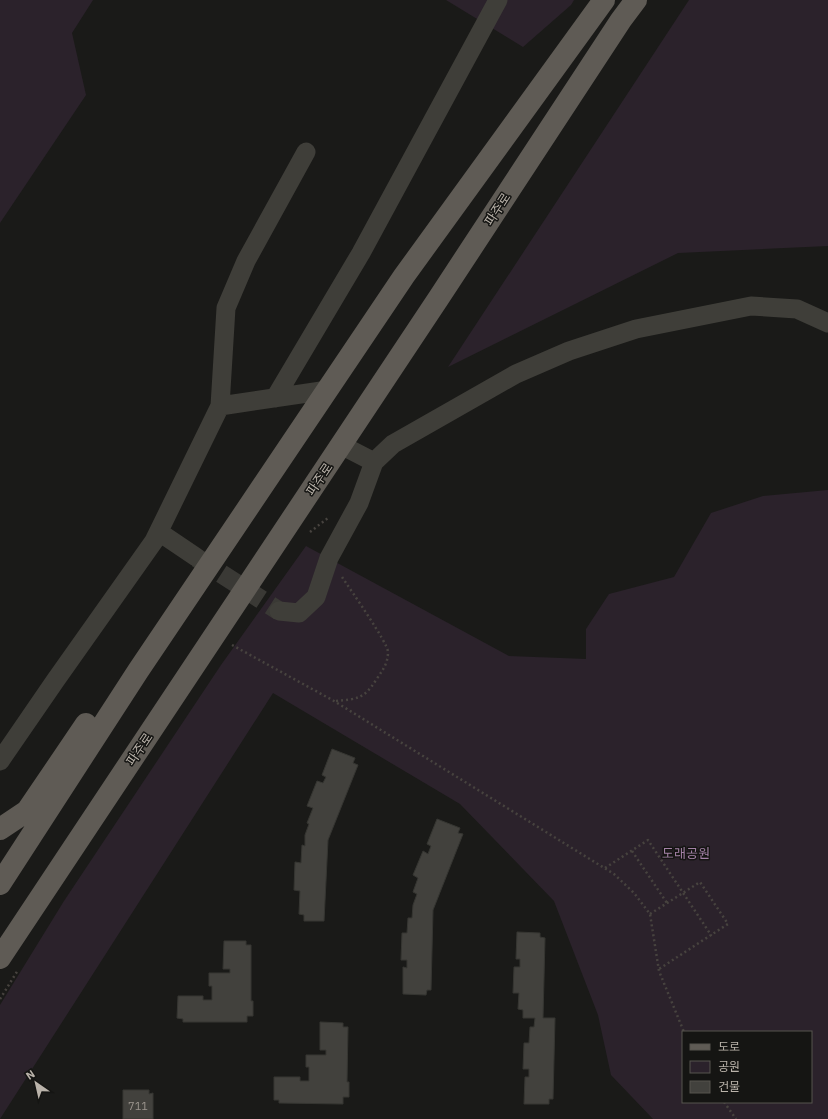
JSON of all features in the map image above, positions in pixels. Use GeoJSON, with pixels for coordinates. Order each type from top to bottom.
{"type":"FeatureCollection","features":[{"type":"Feature","properties":{"kind":"main road"},"geometry":{"type":"LineString","coordinates":[[0,884],[123,695],[404,276],[604,0]]}},
{"type":"Feature","properties":{"kind":"main road","name":"파주로"},"geometry":{"type":"LineString","coordinates":[[0,958],[342,445],[621,20],[636,0]]}},
{"type":"Feature","properties":{"kind":"main road"},"geometry":{"type":"LineString","coordinates":[[0,829],[27,811],[88,721],[123,695]]}},
{"type":"Feature","properties":{"kind":"lane"},"geometry":{"type":"LineString","coordinates":[[275,398],[361,253],[498,0]]}},
{"type":"Feature","properties":{"kind":"lane"},"geometry":{"type":"LineString","coordinates":[[0,761],[159,532],[220,406],[226,308],[246,261],[306,152]]}},
{"type":"Feature","properties":{"kind":"lane"},"geometry":{"type":"LineString","coordinates":[[279,611],[300,613],[316,597],[329,558],[359,503],[374,462],[393,444],[516,374],[569,350],[636,330],[751,306],[797,309],[828,323]]}},
{"type":"Feature","properties":{"kind":"lane"},"geometry":{"type":"LineString","coordinates":[[220,406],[328,390]]}},
{"type":"Feature","properties":{"kind":"lane"},"geometry":{"type":"LineString","coordinates":[[342,445],[374,462]]}},
{"type":"Feature","properties":{"kind":"lane"},"geometry":{"type":"LineString","coordinates":[[159,532],[196,558]]}},
{"type":"Feature","properties":{"kind":"path"},"geometry":{"type":"LineString","coordinates":[[329,558],[372,622],[389,651],[387,664],[366,694],[351,700],[334,701]]}},
{"type":"Feature","properties":{"kind":"path"},"geometry":{"type":"LineString","coordinates":[[228,643],[334,701],[614,874],[634,893],[650,914],[659,969],[684,1031]]}},
{"type":"Feature","properties":{"kind":"path"},"geometry":{"type":"LineString","coordinates":[[605,868],[648,840],[711,935]]}},
{"type":"Feature","properties":{"kind":"path"},"geometry":{"type":"LineString","coordinates":[[632,851],[668,903]]}},
{"type":"Feature","properties":{"kind":"path"},"geometry":{"type":"LineString","coordinates":[[650,914],[700,882],[728,924],[659,969]]}},
{"type":"Feature","properties":{"kind":"path"},"geometry":{"type":"LineString","coordinates":[[725,1103],[736,1119]]}},
{"type":"Feature","properties":{"kind":"green space"},"geometry":{"type":"Polygon","coordinates":[[[0,0],[93,0],[72,33],[86,95],[0,223],[0,0]]]}},
{"type":"Feature","properties":{"kind":"green space"},"geometry":{"type":"Polygon","coordinates":[[[446,0],[574,0],[571,5],[523,47],[446,0]]]}},
{"type":"Feature","properties":{"kind":"green space"},"geometry":{"type":"Polygon","coordinates":[[[689,0],[828,0],[828,246],[678,253],[448,367],[689,0]]]}},
{"type":"Feature","properties":{"kind":"green space","name":"도래공원"},"geometry":{"type":"Polygon","coordinates":[[[828,490],[828,1119],[653,1119],[611,1075],[598,1015],[554,901],[460,804],[273,693],[0,1119],[0,1005],[64,901],[221,665],[306,546],[509,656],[586,659],[586,629],[609,594],[674,577],[711,513],[763,496],[828,490]]]}},
{"type":"Feature","properties":{"kind":"building"},"geometry":{"type":"Polygon","coordinates":[[[332,749],[355,758],[353,763],[358,765],[328,840],[324,921],[304,921],[304,915],[299,914],[300,891],[294,890],[295,862],[301,863],[302,845],[305,846],[305,835],[309,824],[307,823],[313,808],[307,806],[317,781],[323,783],[326,777],[322,775],[332,749]]]}},
{"type":"Feature","properties":{"kind":"building"},"geometry":{"type":"Polygon","coordinates":[[[437,819],[460,828],[458,833],[463,834],[433,910],[431,990],[427,990],[426,995],[403,994],[403,967],[407,968],[407,960],[401,960],[402,933],[407,933],[408,918],[412,918],[413,905],[417,894],[413,892],[418,878],[413,875],[423,851],[428,854],[431,846],[427,844],[437,819]]]}},
{"type":"Feature","properties":{"kind":"building"},"geometry":{"type":"Polygon","coordinates":[[[517,932],[540,933],[540,937],[545,938],[543,1018],[555,1018],[553,1099],[549,1099],[549,1104],[524,1104],[525,1077],[529,1077],[529,1069],[523,1069],[524,1043],[529,1043],[530,1027],[534,1027],[535,1018],[523,1018],[523,1010],[518,1009],[519,993],[513,993],[514,967],[520,967],[520,959],[516,959],[517,932]]]}},
{"type":"Feature","properties":{"kind":"building"},"geometry":{"type":"Polygon","coordinates":[[[224,941],[246,941],[246,945],[251,945],[251,1001],[253,1001],[253,1016],[247,1016],[247,1022],[183,1022],[183,1019],[177,1018],[178,996],[203,996],[203,1000],[212,1000],[212,986],[209,986],[209,973],[230,973],[230,969],[223,969],[224,941]]]}},
{"type":"Feature","properties":{"kind":"building"},"geometry":{"type":"Polygon","coordinates":[[[320,1022],[343,1023],[343,1027],[348,1027],[347,1082],[349,1082],[349,1097],[343,1097],[343,1104],[279,1103],[279,1100],[274,1100],[274,1077],[300,1077],[300,1081],[309,1081],[309,1067],[306,1067],[306,1055],[326,1055],[326,1050],[320,1050],[320,1022]]]}},
{"type":"Feature","properties":{"kind":"building"},"geometry":{"type":"Polygon","coordinates":[[[123,1090],[149,1090],[149,1094],[153,1093],[153,1119],[123,1119],[123,1090]]]}},
{"type":"Feature","properties":{"kind":"tunnel"},"geometry":{"type":"LineString","coordinates":[[197,558],[279,611]]}}]}
